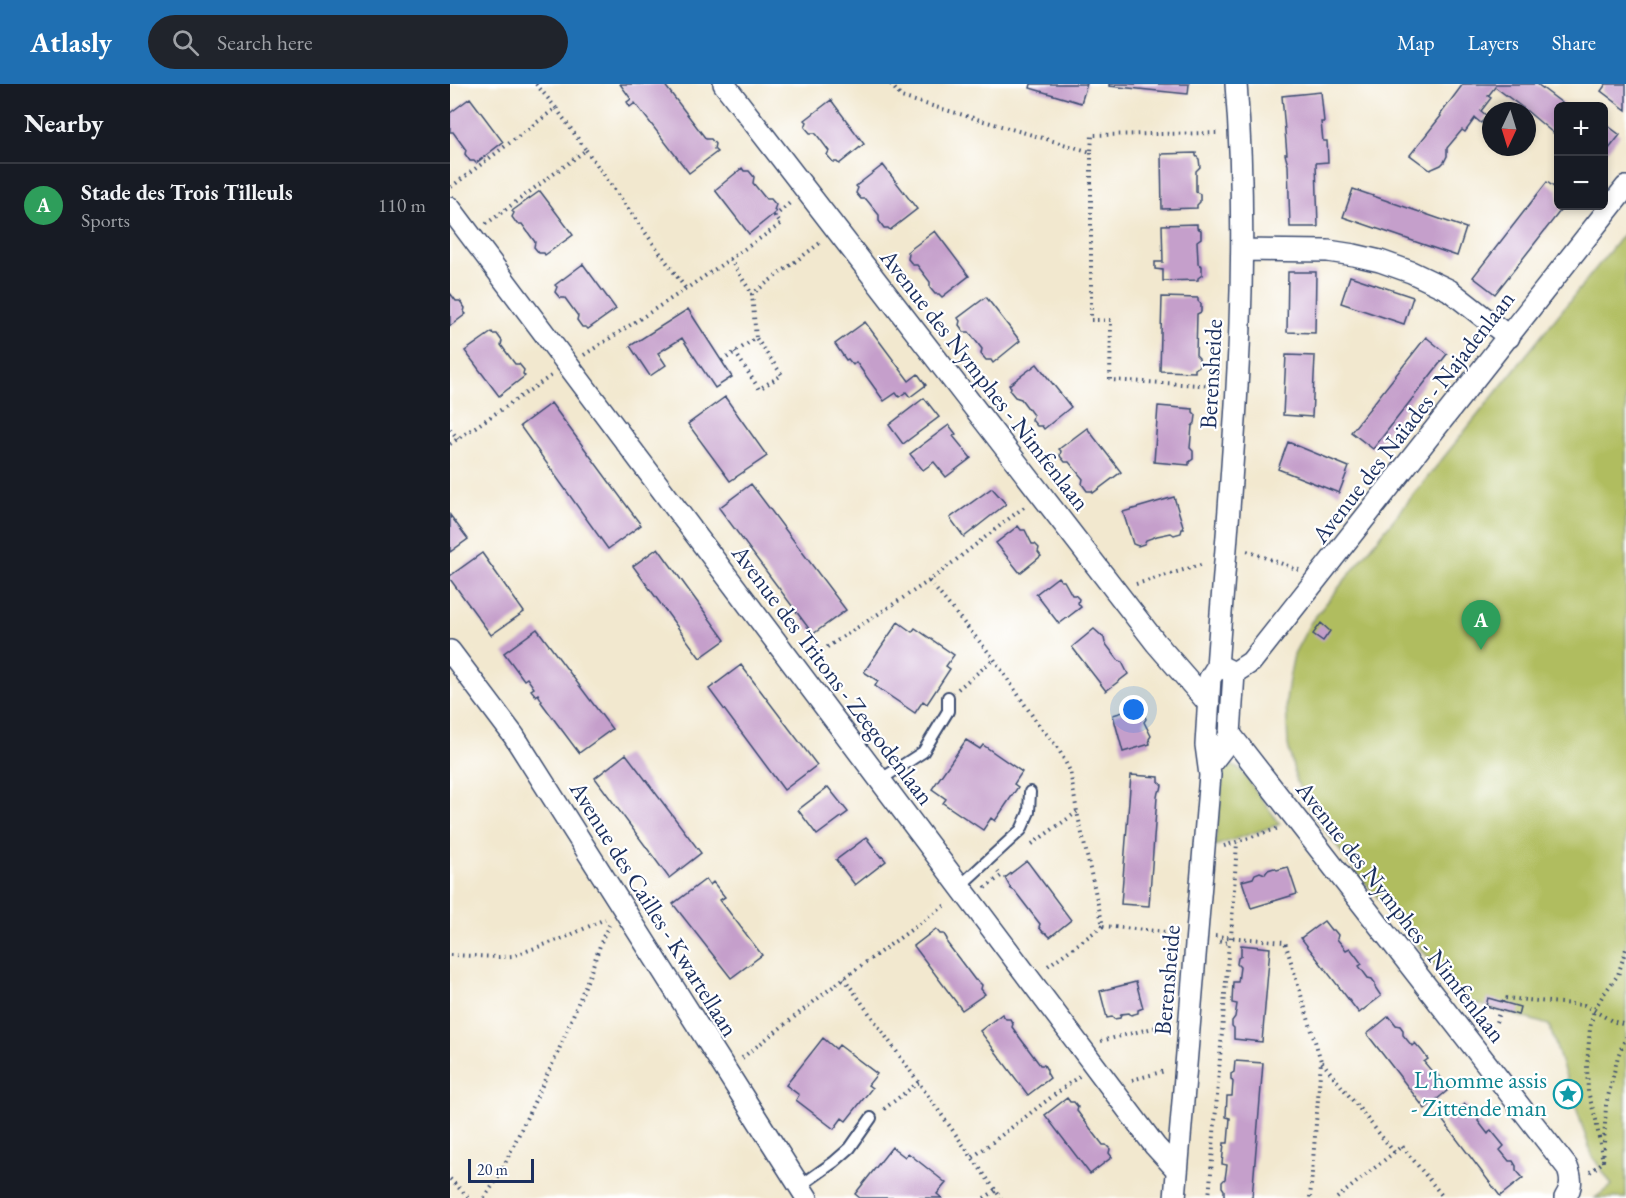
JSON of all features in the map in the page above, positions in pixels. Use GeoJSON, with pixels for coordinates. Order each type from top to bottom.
{"type":"FeatureCollection","features":[{"type":"Feature","properties":{"kind":"street","name":"Avenue des Nymphes - Nimfenlaan"},"geometry":{"type":"LineString","coordinates":[[724,84],[1156,643],[1209,704]]}},
{"type":"Feature","properties":{"kind":"street","name":"Berensheide"},"geometry":{"type":"LineString","coordinates":[[1209,766],[1223,748],[1230,734],[1226,670],[1242,250],[1240,131],[1236,84]]}},
{"type":"Feature","properties":{"kind":"street","name":"Avenue des Naïades - Najadenlaan"},"geometry":{"type":"LineString","coordinates":[[1226,670],[1251,662],[1626,188]]}},
{"type":"Feature","properties":{"kind":"street","name":"Avenue des Tritons - Zeegodenlaan"},"geometry":{"type":"LineString","coordinates":[[450,208],[880,780],[956,894],[1155,1146],[1177,1170]]}},
{"type":"Feature","properties":{"kind":"street"},"geometry":{"type":"LineString","coordinates":[[1242,250],[1328,251],[1380,261],[1411,272],[1449,290],[1509,336]]}},
{"type":"Feature","properties":{"kind":"street","name":"Avenue des Cailles - Kwartellaan"},"geometry":{"type":"LineString","coordinates":[[450,651],[514,736],[803,1192]]}},
{"type":"Feature","properties":{"kind":"street","name":"Berensheide"},"geometry":{"type":"LineString","coordinates":[[1175,1198],[1208,798],[1209,766],[1206,745],[1210,678],[1226,670]]}},
{"type":"Feature","properties":{"kind":"street","name":"Avenue des Nymphes - Nimfenlaan"},"geometry":{"type":"LineString","coordinates":[[1230,734],[1518,1103],[1567,1167],[1576,1183]]}},
{"type":"Feature","properties":{"kind":"lane"},"geometry":{"type":"LineString","coordinates":[[880,780],[923,752],[948,711],[948,697]]}},
{"type":"Feature","properties":{"kind":"lane"},"geometry":{"type":"LineString","coordinates":[[956,894],[1021,830],[1029,812],[1030,792]]}},
{"type":"Feature","properties":{"kind":"lane"},"geometry":{"type":"LineString","coordinates":[[803,1192],[850,1148],[872,1118]]}},
{"type":"Feature","properties":{"kind":"path"},"geometry":{"type":"LineString","coordinates":[[536,84],[686,289]]}},
{"type":"Feature","properties":{"kind":"path"},"geometry":{"type":"LineString","coordinates":[[891,84],[901,97],[1091,152]]}},
{"type":"Feature","properties":{"kind":"path"},"geometry":{"type":"LineString","coordinates":[[450,187],[555,108]]}},
{"type":"Feature","properties":{"kind":"path"},"geometry":{"type":"LineString","coordinates":[[1222,132],[1092,135],[1091,320],[1111,321],[1110,380],[1223,386]]}},
{"type":"Feature","properties":{"kind":"path"},"geometry":{"type":"LineString","coordinates":[[480,229],[586,150]]}},
{"type":"Feature","properties":{"kind":"path"},"geometry":{"type":"LineString","coordinates":[[578,359],[781,224],[775,216],[795,199]]}},
{"type":"Feature","properties":{"kind":"path"},"geometry":{"type":"LineString","coordinates":[[752,294],[826,239]]}},
{"type":"Feature","properties":{"kind":"path"},"geometry":{"type":"LineString","coordinates":[[729,259],[752,294],[756,338],[782,375],[759,389],[735,352]]}},
{"type":"Feature","properties":{"kind":"path"},"geometry":{"type":"LineString","coordinates":[[722,361],[756,338]]}},
{"type":"Feature","properties":{"kind":"path"},"geometry":{"type":"LineString","coordinates":[[450,444],[556,373]]}},
{"type":"Feature","properties":{"kind":"path"},"geometry":{"type":"LineString","coordinates":[[450,429],[458,439]]}},
{"type":"Feature","properties":{"kind":"path"},"geometry":{"type":"LineString","coordinates":[[807,660],[929,581],[1029,503]]}},
{"type":"Feature","properties":{"kind":"path"},"geometry":{"type":"LineString","coordinates":[[1242,550],[1306,572]]}},
{"type":"Feature","properties":{"kind":"path"},"geometry":{"type":"LineString","coordinates":[[1136,584],[1214,561]]}},
{"type":"Feature","properties":{"kind":"path"},"geometry":{"type":"LineString","coordinates":[[948,697],[994,659]]}},
{"type":"Feature","properties":{"kind":"path"},"geometry":{"type":"LineString","coordinates":[[1222,847],[1286,826]]}},
{"type":"Feature","properties":{"kind":"path"},"geometry":{"type":"LineString","coordinates":[[1231,938],[1238,842]]}},
{"type":"Feature","properties":{"kind":"path"},"geometry":{"type":"LineString","coordinates":[[739,1060],[956,894]]}},
{"type":"Feature","properties":{"kind":"path"},"geometry":{"type":"LineString","coordinates":[[450,955],[513,956],[566,937],[624,909]]}},
{"type":"Feature","properties":{"kind":"path"},"geometry":{"type":"LineString","coordinates":[[484,1198],[498,1178],[558,1052],[607,928],[624,909]]}},
{"type":"Feature","properties":{"kind":"path"},"geometry":{"type":"LineString","coordinates":[[1103,926],[1183,933]]}},
{"type":"Feature","properties":{"kind":"path"},"geometry":{"type":"LineString","coordinates":[[1209,1198],[1229,943],[1207,938],[1285,942],[1321,1061],[1310,1198]]}},
{"type":"Feature","properties":{"kind":"path"},"geometry":{"type":"LineString","coordinates":[[1603,1161],[1596,1120],[1588,1092],[1587,1066],[1590,1028],[1594,1010],[1618,975],[1626,949]]}},
{"type":"Feature","properties":{"kind":"path"},"geometry":{"type":"LineString","coordinates":[[844,978],[1001,1198]]}},
{"type":"Feature","properties":{"kind":"path"},"geometry":{"type":"LineString","coordinates":[[1502,1002],[1504,998],[1584,1005],[1612,1021],[1626,1025]]}},
{"type":"Feature","properties":{"kind":"path"},"geometry":{"type":"LineString","coordinates":[[1496,1022],[1500,1010]]}},
{"type":"Feature","properties":{"kind":"path"},"geometry":{"type":"LineString","coordinates":[[1093,1043],[1173,1023]]}},
{"type":"Feature","properties":{"kind":"path"},"geometry":{"type":"LineString","coordinates":[[1576,1183],[1603,1161],[1606,1105],[1617,1056],[1626,1037]]}},
{"type":"Feature","properties":{"kind":"path"},"geometry":{"type":"LineString","coordinates":[[1321,1061],[1394,1152]]}},
{"type":"Feature","properties":{"kind":"path"},"geometry":{"type":"LineString","coordinates":[[1122,1082],[1169,1070]]}},
{"type":"Feature","properties":{"kind":"path"},"geometry":{"type":"LineString","coordinates":[[973,1157],[1082,1074]]}},
{"type":"Feature","properties":{"kind":"path"},"geometry":{"type":"LineString","coordinates":[[872,1118],[919,1082]]}},
{"type":"Feature","properties":{"kind":"path"},"geometry":{"type":"LineString","coordinates":[[1337,1198],[1402,1146],[1444,1198]]}},
{"type":"Feature","properties":{"kind":"path"},"geometry":{"type":"LineString","coordinates":[[450,1179],[469,1198]]}},
{"type":"Feature","properties":{"kind":"path"},"geometry":{"type":"LineString","coordinates":[[984,1198],[997,1190]]}},
{"type":"Feature","properties":{"kind":"green space"},"geometry":{"type":"Polygon","coordinates":[[[1626,231],[1626,1198],[1595,1198],[1612,1185],[1592,1156],[1549,1025],[1464,1000],[1357,873],[1323,828],[1306,802],[1296,780],[1288,745],[1286,701],[1294,654],[1311,622],[1626,231]]]}},
{"type":"Feature","properties":{"kind":"green space"},"geometry":{"type":"Polygon","coordinates":[[[1233,766],[1240,769],[1280,824],[1215,846],[1223,774],[1226,768],[1233,766]]]}},
{"type":"Feature","properties":{"kind":"building"},"geometry":{"type":"Polygon","coordinates":[[[620,84],[664,84],[706,139],[711,139],[715,144],[714,149],[717,152],[689,173],[635,103],[630,107],[627,102],[631,99],[620,84]]]}},
{"type":"Feature","properties":{"kind":"building"},"geometry":{"type":"Polygon","coordinates":[[[1031,84],[1087,84],[1081,103],[1030,88],[1031,84]]]}},
{"type":"Feature","properties":{"kind":"building"},"geometry":{"type":"Polygon","coordinates":[[[1109,84],[1189,84],[1188,94],[1109,86],[1109,84]]]}},
{"type":"Feature","properties":{"kind":"building"},"geometry":{"type":"Polygon","coordinates":[[[1463,84],[1537,84],[1561,102],[1554,102],[1553,133],[1536,119],[1536,102],[1515,102],[1495,87],[1488,96],[1491,98],[1488,102],[1482,102],[1482,122],[1475,118],[1465,132],[1462,130],[1447,148],[1444,162],[1430,170],[1410,155],[1463,84]]]}},
{"type":"Feature","properties":{"kind":"building"},"geometry":{"type":"Polygon","coordinates":[[[1606,84],[1626,84],[1626,110],[1601,91],[1606,84]]]}},
{"type":"Feature","properties":{"kind":"building"},"geometry":{"type":"Polygon","coordinates":[[[1321,92],[1324,122],[1321,122],[1323,141],[1327,141],[1328,162],[1316,163],[1318,227],[1290,227],[1282,96],[1321,92]]]}},
{"type":"Feature","properties":{"kind":"building"},"geometry":{"type":"Polygon","coordinates":[[[470,98],[503,142],[476,163],[470,161],[465,154],[466,150],[453,132],[450,132],[450,113],[470,98]]]}},
{"type":"Feature","properties":{"kind":"building"},"geometry":{"type":"Polygon","coordinates":[[[831,100],[864,144],[839,164],[833,162],[827,155],[829,151],[817,135],[810,133],[805,127],[807,122],[805,120],[831,100]]]}},
{"type":"Feature","properties":{"kind":"building"},"geometry":{"type":"Polygon","coordinates":[[[1608,126],[1620,135],[1608,150],[1608,126]]]}},
{"type":"Feature","properties":{"kind":"building"},"geometry":{"type":"Polygon","coordinates":[[[1196,153],[1200,167],[1196,171],[1196,192],[1200,194],[1197,208],[1162,209],[1161,154],[1196,153]]]}},
{"type":"Feature","properties":{"kind":"building"},"geometry":{"type":"Polygon","coordinates":[[[883,165],[917,209],[890,230],[884,228],[879,221],[879,215],[866,199],[861,199],[856,193],[858,188],[856,186],[883,165]]]}},
{"type":"Feature","properties":{"kind":"building"},"geometry":{"type":"Polygon","coordinates":[[[742,168],[754,177],[753,183],[766,199],[771,199],[776,205],[774,210],[776,212],[749,234],[715,190],[742,168]]]}},
{"type":"Feature","properties":{"kind":"building"},"geometry":{"type":"Polygon","coordinates":[[[1547,182],[1554,187],[1554,210],[1561,210],[1495,294],[1473,277],[1547,182]]]}},
{"type":"Feature","properties":{"kind":"building"},"geometry":{"type":"Polygon","coordinates":[[[1353,189],[1466,228],[1457,256],[1343,217],[1353,189]]]}},
{"type":"Feature","properties":{"kind":"building"},"geometry":{"type":"Polygon","coordinates":[[[540,191],[573,235],[545,255],[539,253],[534,247],[535,242],[522,224],[517,224],[512,217],[514,213],[512,211],[540,191]]]}},
{"type":"Feature","properties":{"kind":"building"},"geometry":{"type":"Polygon","coordinates":[[[1197,224],[1197,228],[1201,230],[1201,238],[1197,241],[1198,264],[1202,266],[1202,275],[1198,280],[1163,281],[1163,270],[1155,269],[1155,262],[1163,262],[1162,225],[1197,224]]]}},
{"type":"Feature","properties":{"kind":"building"},"geometry":{"type":"Polygon","coordinates":[[[935,231],[969,276],[942,297],[930,288],[930,282],[917,265],[913,265],[908,259],[907,252],[935,231]]]}},
{"type":"Feature","properties":{"kind":"building"},"geometry":{"type":"Polygon","coordinates":[[[583,264],[616,309],[588,329],[582,327],[577,320],[578,316],[565,298],[560,298],[555,292],[557,287],[555,285],[583,264]]]}},
{"type":"Feature","properties":{"kind":"building"},"geometry":{"type":"Polygon","coordinates":[[[1288,272],[1316,272],[1315,333],[1287,332],[1288,272]]]}},
{"type":"Feature","properties":{"kind":"building"},"geometry":{"type":"Polygon","coordinates":[[[1350,276],[1413,297],[1404,324],[1341,303],[1350,276]]]}},
{"type":"Feature","properties":{"kind":"building"},"geometry":{"type":"Polygon","coordinates":[[[450,293],[456,301],[460,301],[466,314],[450,326],[450,293]]]}},
{"type":"Feature","properties":{"kind":"building"},"geometry":{"type":"Polygon","coordinates":[[[986,297],[1020,341],[993,363],[981,354],[982,349],[969,332],[964,332],[959,325],[958,318],[986,297]]]}},
{"type":"Feature","properties":{"kind":"building"},"geometry":{"type":"Polygon","coordinates":[[[1162,297],[1198,298],[1201,304],[1201,312],[1197,314],[1196,355],[1199,358],[1199,366],[1195,372],[1160,371],[1162,297]]]}},
{"type":"Feature","properties":{"kind":"building"},"geometry":{"type":"Polygon","coordinates":[[[688,309],[732,377],[715,388],[682,338],[658,353],[666,365],[650,376],[630,346],[688,309]]]}},
{"type":"Feature","properties":{"kind":"building"},"geometry":{"type":"Polygon","coordinates":[[[865,322],[909,381],[918,374],[926,385],[910,397],[906,392],[899,397],[896,393],[884,401],[856,362],[853,365],[848,359],[846,360],[835,344],[865,322]]]}},
{"type":"Feature","properties":{"kind":"building"},"geometry":{"type":"Polygon","coordinates":[[[492,332],[497,334],[502,341],[501,345],[515,364],[519,364],[524,370],[525,376],[499,396],[465,351],[492,332]]]}},
{"type":"Feature","properties":{"kind":"building"},"geometry":{"type":"Polygon","coordinates":[[[1426,337],[1447,354],[1373,449],[1351,432],[1426,337]]]}},
{"type":"Feature","properties":{"kind":"building"},"geometry":{"type":"Polygon","coordinates":[[[1286,355],[1315,356],[1312,417],[1283,415],[1286,355]]]}},
{"type":"Feature","properties":{"kind":"building"},"geometry":{"type":"Polygon","coordinates":[[[1037,364],[1071,407],[1044,429],[1032,420],[1033,415],[1021,399],[1015,397],[1010,391],[1009,385],[1037,364]]]}},
{"type":"Feature","properties":{"kind":"building"},"geometry":{"type":"Polygon","coordinates":[[[725,397],[767,456],[730,481],[688,424],[725,397]]]}},
{"type":"Feature","properties":{"kind":"building"},"geometry":{"type":"Polygon","coordinates":[[[924,398],[939,417],[903,444],[889,425],[924,398]]]}},
{"type":"Feature","properties":{"kind":"building"},"geometry":{"type":"Polygon","coordinates":[[[551,403],[641,525],[608,549],[520,426],[551,403]]]}},
{"type":"Feature","properties":{"kind":"building"},"geometry":{"type":"Polygon","coordinates":[[[1158,406],[1193,409],[1196,415],[1192,426],[1190,448],[1193,451],[1193,459],[1189,465],[1154,462],[1158,406]]]}},
{"type":"Feature","properties":{"kind":"building"},"geometry":{"type":"Polygon","coordinates":[[[949,425],[956,434],[953,436],[971,458],[946,477],[934,462],[923,470],[910,454],[949,425]]]}},
{"type":"Feature","properties":{"kind":"building"},"geometry":{"type":"Polygon","coordinates":[[[1087,428],[1121,472],[1093,493],[1087,491],[1082,484],[1083,479],[1069,462],[1065,462],[1060,456],[1059,449],[1087,428]]]}},
{"type":"Feature","properties":{"kind":"building"},"geometry":{"type":"Polygon","coordinates":[[[1288,442],[1349,467],[1339,493],[1278,469],[1288,442]]]}},
{"type":"Feature","properties":{"kind":"building"},"geometry":{"type":"Polygon","coordinates":[[[751,484],[846,610],[813,634],[719,508],[751,484]]]}},
{"type":"Feature","properties":{"kind":"building"},"geometry":{"type":"Polygon","coordinates":[[[992,488],[1006,504],[964,537],[950,518],[992,488]]]}},
{"type":"Feature","properties":{"kind":"building"},"geometry":{"type":"Polygon","coordinates":[[[1174,497],[1184,529],[1181,533],[1157,536],[1138,546],[1133,544],[1123,512],[1174,497]]]}},
{"type":"Feature","properties":{"kind":"building"},"geometry":{"type":"Polygon","coordinates":[[[450,515],[468,539],[450,552],[450,515]]]}},
{"type":"Feature","properties":{"kind":"building"},"geometry":{"type":"Polygon","coordinates":[[[1018,526],[1021,530],[1025,530],[1032,544],[1039,548],[1038,552],[1041,556],[1020,573],[996,543],[1018,526]]]}},
{"type":"Feature","properties":{"kind":"building"},"geometry":{"type":"Polygon","coordinates":[[[658,548],[725,640],[700,658],[633,566],[658,548]]]}},
{"type":"Feature","properties":{"kind":"building"},"geometry":{"type":"Polygon","coordinates":[[[482,553],[524,612],[491,635],[450,579],[450,576],[482,553]]]}},
{"type":"Feature","properties":{"kind":"building"},"geometry":{"type":"Polygon","coordinates":[[[1058,577],[1064,581],[1072,595],[1079,599],[1078,603],[1081,607],[1059,624],[1036,594],[1058,577]]]}},
{"type":"Feature","properties":{"kind":"building"},"geometry":{"type":"Polygon","coordinates":[[[898,622],[912,632],[915,628],[954,655],[946,666],[950,669],[927,704],[923,701],[915,713],[875,686],[878,681],[864,672],[898,622]]]}},
{"type":"Feature","properties":{"kind":"building"},"geometry":{"type":"Polygon","coordinates":[[[1321,623],[1330,631],[1323,641],[1313,634],[1321,623]]]}},
{"type":"Feature","properties":{"kind":"building"},"geometry":{"type":"Polygon","coordinates":[[[537,629],[612,729],[579,753],[541,702],[538,694],[536,696],[531,690],[534,688],[527,678],[524,680],[504,653],[537,629]]]}},
{"type":"Feature","properties":{"kind":"building"},"geometry":{"type":"Polygon","coordinates":[[[1094,629],[1104,638],[1105,643],[1122,662],[1128,674],[1106,691],[1072,647],[1094,629]]]}},
{"type":"Feature","properties":{"kind":"building"},"geometry":{"type":"Polygon","coordinates":[[[741,665],[817,765],[784,790],[709,689],[741,665]]]}},
{"type":"Feature","properties":{"kind":"building"},"geometry":{"type":"Polygon","coordinates":[[[1140,707],[1151,736],[1150,744],[1123,752],[1113,715],[1140,707]]]}},
{"type":"Feature","properties":{"kind":"building"},"geometry":{"type":"Polygon","coordinates":[[[966,740],[980,749],[983,745],[1022,772],[1014,784],[1018,787],[995,821],[991,818],[983,830],[943,803],[946,799],[932,789],[966,740]]]}},
{"type":"Feature","properties":{"kind":"building"},"geometry":{"type":"Polygon","coordinates":[[[626,754],[701,853],[669,878],[595,778],[626,754]]]}},
{"type":"Feature","properties":{"kind":"building"},"geometry":{"type":"Polygon","coordinates":[[[1131,775],[1159,777],[1162,785],[1157,797],[1149,906],[1121,904],[1131,775]]]}},
{"type":"Feature","properties":{"kind":"building"},"geometry":{"type":"Polygon","coordinates":[[[828,787],[848,812],[817,835],[798,810],[828,787]]]}},
{"type":"Feature","properties":{"kind":"building"},"geometry":{"type":"Polygon","coordinates":[[[867,837],[886,861],[855,885],[836,860],[867,837]]]}},
{"type":"Feature","properties":{"kind":"building"},"geometry":{"type":"Polygon","coordinates":[[[1027,861],[1071,920],[1050,937],[1039,927],[1040,924],[1015,891],[1011,889],[1005,878],[1027,861]]]}},
{"type":"Feature","properties":{"kind":"building"},"geometry":{"type":"Polygon","coordinates":[[[1288,867],[1297,894],[1251,908],[1242,881],[1253,878],[1260,872],[1265,874],[1274,868],[1277,870],[1288,867]]]}},
{"type":"Feature","properties":{"kind":"building"},"geometry":{"type":"Polygon","coordinates":[[[706,879],[710,885],[713,882],[725,897],[720,900],[762,955],[731,978],[673,904],[706,879]]]}},
{"type":"Feature","properties":{"kind":"building"},"geometry":{"type":"Polygon","coordinates":[[[1324,921],[1338,935],[1337,939],[1346,950],[1350,948],[1362,964],[1359,966],[1375,983],[1381,996],[1359,1013],[1301,938],[1324,921]]]}},
{"type":"Feature","properties":{"kind":"building"},"geometry":{"type":"Polygon","coordinates":[[[936,929],[940,934],[944,934],[947,943],[975,980],[982,985],[981,989],[985,994],[962,1010],[914,946],[936,929]]]}},
{"type":"Feature","properties":{"kind":"building"},"geometry":{"type":"Polygon","coordinates":[[[1241,945],[1270,948],[1262,1042],[1234,1039],[1232,1021],[1237,1004],[1232,1003],[1233,982],[1238,982],[1240,967],[1237,964],[1241,956],[1241,945]]]}},
{"type":"Feature","properties":{"kind":"building"},"geometry":{"type":"Polygon","coordinates":[[[1136,982],[1143,1008],[1131,1015],[1121,1014],[1120,1018],[1107,1018],[1100,991],[1136,982]]]}},
{"type":"Feature","properties":{"kind":"building"},"geometry":{"type":"Polygon","coordinates":[[[1488,998],[1520,1007],[1518,1015],[1486,1006],[1488,998]]]}},
{"type":"Feature","properties":{"kind":"building"},"geometry":{"type":"Polygon","coordinates":[[[1002,1014],[1006,1019],[1010,1019],[1012,1027],[1040,1065],[1044,1065],[1050,1078],[1028,1095],[980,1031],[1002,1014]]]}},
{"type":"Feature","properties":{"kind":"building"},"geometry":{"type":"Polygon","coordinates":[[[1389,1016],[1396,1025],[1400,1026],[1403,1035],[1412,1046],[1415,1043],[1422,1051],[1428,1059],[1424,1062],[1441,1079],[1440,1082],[1447,1091],[1425,1109],[1367,1034],[1389,1016]]]}},
{"type":"Feature","properties":{"kind":"building"},"geometry":{"type":"Polygon","coordinates":[[[823,1038],[836,1049],[839,1045],[877,1074],[868,1085],[872,1088],[846,1121],[842,1118],[834,1129],[796,1100],[799,1095],[786,1085],[823,1038]]]}},
{"type":"Feature","properties":{"kind":"building"},"geometry":{"type":"Polygon","coordinates":[[[1235,1061],[1263,1063],[1252,1198],[1224,1198],[1222,1187],[1227,1165],[1222,1164],[1224,1143],[1228,1143],[1230,1118],[1226,1117],[1227,1096],[1232,1096],[1231,1074],[1234,1072],[1235,1061]]]}},
{"type":"Feature","properties":{"kind":"building"},"geometry":{"type":"Polygon","coordinates":[[[1067,1098],[1078,1107],[1077,1111],[1103,1145],[1110,1149],[1109,1153],[1112,1157],[1090,1174],[1045,1115],[1067,1098]]]}},
{"type":"Feature","properties":{"kind":"building"},"geometry":{"type":"Polygon","coordinates":[[[1465,1104],[1479,1118],[1478,1121],[1488,1134],[1491,1130],[1504,1146],[1500,1150],[1509,1161],[1513,1161],[1516,1170],[1523,1178],[1500,1196],[1443,1121],[1465,1104]]]}},
{"type":"Feature","properties":{"kind":"building"},"geometry":{"type":"Polygon","coordinates":[[[892,1147],[905,1157],[908,1153],[946,1183],[937,1194],[942,1198],[860,1198],[855,1194],[892,1147]]]}},
{"type":"Feature","properties":{"kind":"place","name":"Stade des Trois Tilleuls"},"geometry":{"type":"Point","coordinates":[1481,650]}},
{"type":"Feature","properties":{"kind":"place","name":"L'homme assis - Zittende man"},"geometry":{"type":"Point","coordinates":[1568,1094]}}]}
